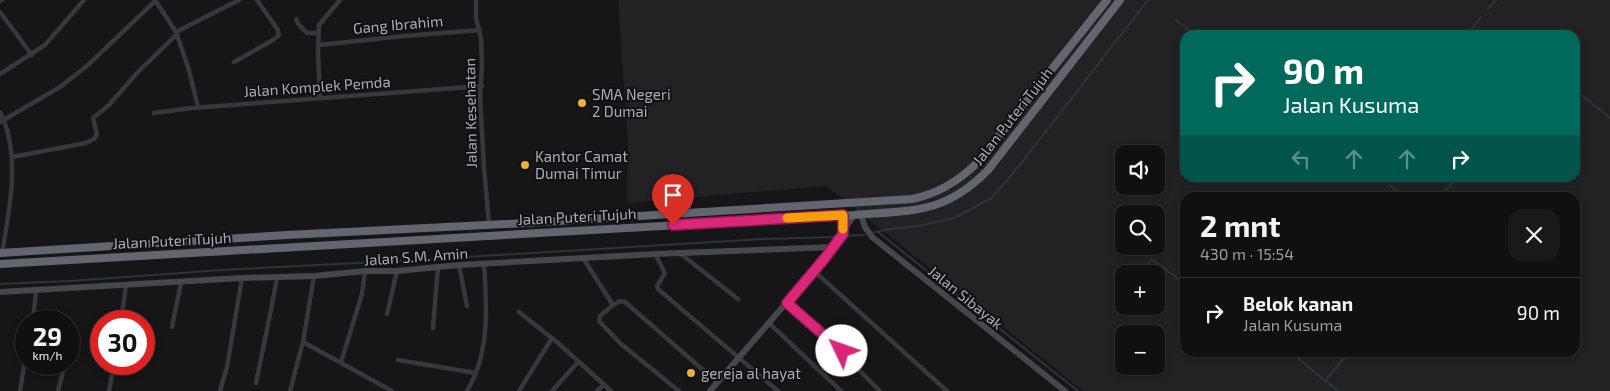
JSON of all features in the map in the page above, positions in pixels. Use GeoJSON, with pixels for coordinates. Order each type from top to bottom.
{"type":"FeatureCollection","features":[{"type":"Feature","properties":{"kind":"highway","name":"Jalan Puteri Tujuh"},"geometry":{"type":"LineString","coordinates":[[1,253],[489,225],[922,197],[948,185],[971,169],[1107,0]]}},
{"type":"Feature","properties":{"kind":"highway","name":"Jalan Puteri Tujuh"},"geometry":{"type":"LineString","coordinates":[[0,264],[909,212],[928,208],[946,201],[972,185],[995,162],[1120,0]]}},
{"type":"Feature","properties":{"kind":"highway"},"geometry":{"type":"LineString","coordinates":[[1075,41],[1083,47]]}},
{"type":"Feature","properties":{"kind":"highway"},"geometry":{"type":"LineString","coordinates":[[260,238],[261,248]]}},
{"type":"Feature","properties":{"kind":"street"},"geometry":{"type":"LineString","coordinates":[[0,74],[45,45],[84,0]]}},
{"type":"Feature","properties":{"kind":"street"},"geometry":{"type":"LineString","coordinates":[[2,121],[60,87],[88,65],[155,0],[176,34],[189,70],[198,108]]}},
{"type":"Feature","properties":{"kind":"street"},"geometry":{"type":"LineString","coordinates":[[12,157],[78,145],[94,139],[97,134],[93,118],[109,105],[137,73],[176,34],[239,0]]}},
{"type":"Feature","properties":{"kind":"street"},"geometry":{"type":"LineString","coordinates":[[234,62],[279,35],[278,30],[257,0]]}},
{"type":"Feature","properties":{"kind":"street","name":"Jalan Kesehatan"},"geometry":{"type":"LineString","coordinates":[[476,0],[476,18],[480,30],[482,64],[480,96],[489,225]]}},
{"type":"Feature","properties":{"kind":"street"},"geometry":{"type":"LineString","coordinates":[[320,98],[318,33],[321,22],[338,1]]}},
{"type":"Feature","properties":{"kind":"street"},"geometry":{"type":"LineString","coordinates":[[0,12],[32,55]]}},
{"type":"Feature","properties":{"kind":"street"},"geometry":{"type":"LineString","coordinates":[[296,18],[299,26],[307,33],[318,33]]}},
{"type":"Feature","properties":{"kind":"street","name":"Gang Ibrahim"},"geometry":{"type":"LineString","coordinates":[[318,44],[480,30]]}},
{"type":"Feature","properties":{"kind":"street","name":"Jalan Komplek Pemda"},"geometry":{"type":"LineString","coordinates":[[154,113],[482,86]]}},
{"type":"Feature","properties":{"kind":"street"},"geometry":{"type":"LineString","coordinates":[[0,112],[10,140],[12,157],[9,210],[1,253]]}},
{"type":"Feature","properties":{"kind":"street"},"geometry":{"type":"LineString","coordinates":[[843,215],[843,233]]}},
{"type":"Feature","properties":{"kind":"street"},"geometry":{"type":"LineString","coordinates":[[710,391],[770,324],[834,247],[857,215]]}},
{"type":"Feature","properties":{"kind":"street","name":"Jalan Sibayak"},"geometry":{"type":"LineString","coordinates":[[857,215],[872,237],[1065,391]]}},
{"type":"Feature","properties":{"kind":"street","name":"Jalan S.M. Amin"},"geometry":{"type":"LineString","coordinates":[[0,292],[242,278],[314,276],[365,271],[397,271],[459,265],[655,254],[834,247]]}},
{"type":"Feature","properties":{"kind":"street"},"geometry":{"type":"LineString","coordinates":[[655,254],[665,273],[657,288],[778,391]]}},
{"type":"Feature","properties":{"kind":"street"},"geometry":{"type":"LineString","coordinates":[[681,254],[738,299]]}},
{"type":"Feature","properties":{"kind":"street"},"geometry":{"type":"LineString","coordinates":[[583,258],[613,304]]}},
{"type":"Feature","properties":{"kind":"street"},"geometry":{"type":"LineString","coordinates":[[467,391],[476,373],[484,343],[486,309],[484,264]]}},
{"type":"Feature","properties":{"kind":"street"},"geometry":{"type":"LineString","coordinates":[[459,265],[466,306]]}},
{"type":"Feature","properties":{"kind":"street"},"geometry":{"type":"LineString","coordinates":[[433,328],[438,267]]}},
{"type":"Feature","properties":{"kind":"street"},"geometry":{"type":"LineString","coordinates":[[341,362],[362,294],[365,271]]}},
{"type":"Feature","properties":{"kind":"street"},"geometry":{"type":"LineString","coordinates":[[387,314],[397,271]]}},
{"type":"Feature","properties":{"kind":"street"},"geometry":{"type":"LineString","coordinates":[[814,271],[947,391]]}},
{"type":"Feature","properties":{"kind":"street"},"geometry":{"type":"LineString","coordinates":[[290,391],[302,342],[314,276]]}},
{"type":"Feature","properties":{"kind":"street"},"geometry":{"type":"LineString","coordinates":[[220,391],[242,278]]}},
{"type":"Feature","properties":{"kind":"street"},"geometry":{"type":"LineString","coordinates":[[256,383],[277,278]]}},
{"type":"Feature","properties":{"kind":"street"},"geometry":{"type":"LineString","coordinates":[[172,326],[181,283]]}},
{"type":"Feature","properties":{"kind":"street"},"geometry":{"type":"LineString","coordinates":[[123,310],[126,286]]}},
{"type":"Feature","properties":{"kind":"street"},"geometry":{"type":"LineString","coordinates":[[34,310],[36,290]]}},
{"type":"Feature","properties":{"kind":"street"},"geometry":{"type":"LineString","coordinates":[[679,391],[621,344],[599,321],[600,316],[613,304],[620,301],[625,302],[718,383]]}},
{"type":"Feature","properties":{"kind":"street"},"geometry":{"type":"LineString","coordinates":[[787,303],[830,341],[880,391]]}},
{"type":"Feature","properties":{"kind":"street"},"geometry":{"type":"LineString","coordinates":[[519,312],[552,338],[611,391]]}},
{"type":"Feature","properties":{"kind":"street"},"geometry":{"type":"LineString","coordinates":[[770,324],[841,391]]}},
{"type":"Feature","properties":{"kind":"street"},"geometry":{"type":"LineString","coordinates":[[519,391],[552,338]]}},
{"type":"Feature","properties":{"kind":"street"},"geometry":{"type":"LineString","coordinates":[[302,342],[392,391]]}},
{"type":"Feature","properties":{"kind":"street"},"geometry":{"type":"LineString","coordinates":[[398,360],[476,373]]}},
{"type":"Feature","properties":{"kind":"street"},"geometry":{"type":"LineString","coordinates":[[552,391],[578,362]]}},
{"type":"Feature","properties":{"kind":"street"},"geometry":{"type":"LineString","coordinates":[[20,391],[23,375]]}},
{"type":"Feature","properties":{"kind":"street"},"geometry":{"type":"LineString","coordinates":[[58,391],[62,375]]}},
{"type":"Feature","properties":{"kind":"street"},"geometry":{"type":"LineString","coordinates":[[109,391],[112,375]]}},
{"type":"Feature","properties":{"kind":"street"},"geometry":{"type":"LineString","coordinates":[[597,391],[604,384]]}},
{"type":"Feature","properties":{"kind":"shaded area"},"geometry":{"type":"Polygon","coordinates":[[[618,0],[1610,0],[1610,391],[1083,391],[827,186],[627,203],[628,145],[618,0]]]}},
{"type":"Feature","properties":{"kind":"waterway"},"geometry":{"type":"LineString","coordinates":[[874,232],[918,226],[954,218],[992,198],[1148,0]]}},
{"type":"Feature","properties":{"kind":"waterway"},"geometry":{"type":"LineString","coordinates":[[1488,9],[1496,0]]}},
{"type":"Feature","properties":{"kind":"waterway"},"geometry":{"type":"LineString","coordinates":[[1471,30],[1481,17]]}},
{"type":"Feature","properties":{"kind":"waterway"},"geometry":{"type":"LineString","coordinates":[[1176,20],[1189,30]]}},
{"type":"Feature","properties":{"kind":"waterway"},"geometry":{"type":"LineString","coordinates":[[1580,94],[1610,118]]}},
{"type":"Feature","properties":{"kind":"waterway"},"geometry":{"type":"LineString","coordinates":[[1444,192],[1453,182]]}},
{"type":"Feature","properties":{"kind":"waterway"},"geometry":{"type":"LineString","coordinates":[[1389,185],[1399,192]]}},
{"type":"Feature","properties":{"kind":"waterway"},"geometry":{"type":"LineString","coordinates":[[878,232],[1078,391]]}},
{"type":"Feature","properties":{"kind":"waterway"},"geometry":{"type":"LineString","coordinates":[[841,236],[864,235]]}},
{"type":"Feature","properties":{"kind":"waterway"},"geometry":{"type":"LineString","coordinates":[[0,284],[762,239],[836,237]]}},
{"type":"Feature","properties":{"kind":"waterway"},"geometry":{"type":"LineString","coordinates":[[1147,265],[1152,259],[1160,265]]}},
{"type":"Feature","properties":{"kind":"waterway"},"geometry":{"type":"LineString","coordinates":[[1165,269],[1180,280]]}},
{"type":"Feature","properties":{"kind":"waterway"},"geometry":{"type":"LineString","coordinates":[[1297,357],[1325,381]]}},
{"type":"Feature","properties":{"kind":"waterway"},"geometry":{"type":"LineString","coordinates":[[1339,391],[1325,381],[1345,357]]}},
{"type":"Feature","properties":{"kind":"slow traffic"},"geometry":{"type":"LineString","coordinates":[[787,218],[843,215],[843,229]]}},
{"type":"Feature","properties":{"kind":"place","name":"SMA Negeri 2 Dumai"},"geometry":{"type":"Point","coordinates":[582,103]}},
{"type":"Feature","properties":{"kind":"place","name":"Kantor Camat Dumai Timur"},"geometry":{"type":"Point","coordinates":[525,165]}},
{"type":"Feature","properties":{"kind":"place","name":"gereja al hayat"},"geometry":{"type":"Point","coordinates":[691,373]}},
{"type":"Feature","properties":{"kind":"route"},"geometry":{"type":"LineString","coordinates":[[673,225],[843,215],[843,234],[787,303],[842,351]]}}]}
